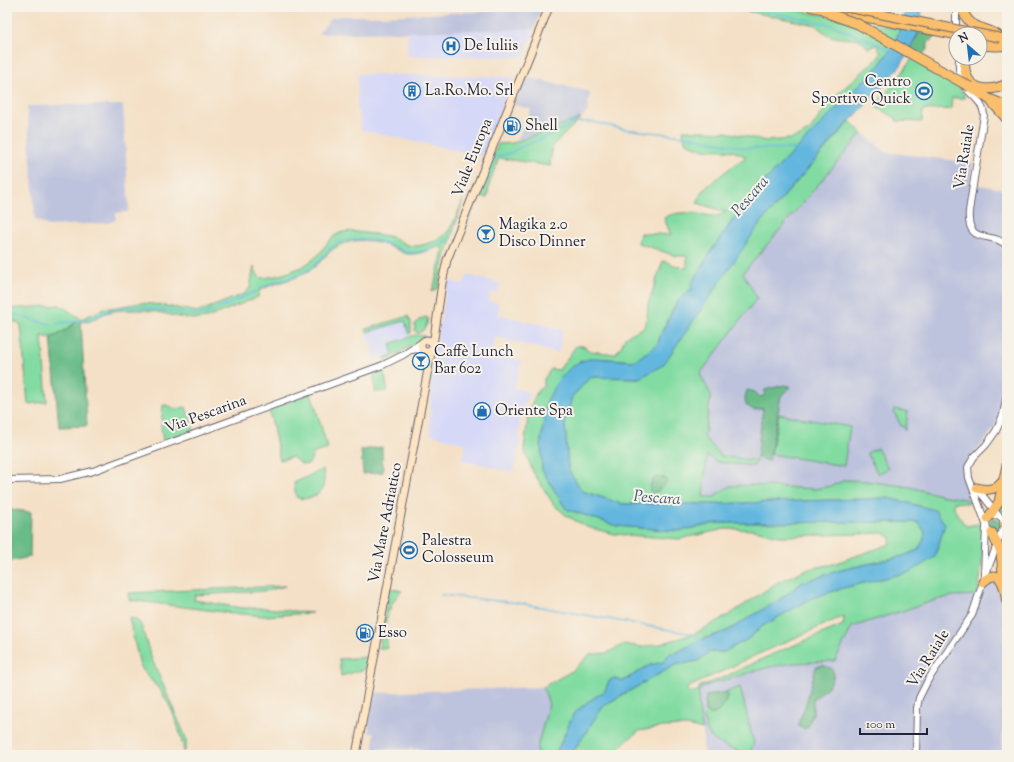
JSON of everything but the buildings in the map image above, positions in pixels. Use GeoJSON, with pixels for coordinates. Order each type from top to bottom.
{"type":"FeatureCollection","features":[{"type":"Feature","properties":{"kind":"highway"},"geometry":{"type":"LineString","coordinates":[[811,7],[948,33]]}},
{"type":"Feature","properties":{"kind":"highway"},"geometry":{"type":"LineString","coordinates":[[844,7],[1005,42]]}},
{"type":"Feature","properties":{"kind":"highway"},"geometry":{"type":"LineString","coordinates":[[962,7],[964,14],[971,22],[980,28],[996,33],[1005,42]]}},
{"type":"Feature","properties":{"kind":"highway"},"geometry":{"type":"LineString","coordinates":[[825,10],[830,14],[858,24],[989,99],[1007,106]]}},
{"type":"Feature","properties":{"kind":"highway"},"geometry":{"type":"LineString","coordinates":[[988,41],[1005,42]]}},
{"type":"Feature","properties":{"kind":"highway"},"geometry":{"type":"LineString","coordinates":[[988,45],[999,47],[1005,42]]}},
{"type":"Feature","properties":{"kind":"highway"},"geometry":{"type":"LineString","coordinates":[[964,66],[967,78],[972,84],[983,89],[1001,87],[1007,84]]}},
{"type":"Feature","properties":{"kind":"highway"},"geometry":{"type":"LineString","coordinates":[[989,99],[1007,119]]}},
{"type":"Feature","properties":{"kind":"highway"},"geometry":{"type":"LineString","coordinates":[[1007,465],[996,513],[988,525],[1001,552],[1007,602]]}},
{"type":"Feature","properties":{"kind":"highway"},"geometry":{"type":"LineString","coordinates":[[974,486],[986,490],[993,489],[1000,485],[1004,479]]}},
{"type":"Feature","properties":{"kind":"highway"},"geometry":{"type":"LineString","coordinates":[[983,582],[990,577],[995,577],[1000,579],[1004,584]]}},
{"type":"Feature","properties":{"kind":"main road","name":"Viale Europa"},"geometry":{"type":"LineString","coordinates":[[432,347],[447,260],[549,7]]}},
{"type":"Feature","properties":{"kind":"main road","name":"Viale Europa"},"geometry":{"type":"LineString","coordinates":[[422,342],[436,324]]}},
{"type":"Feature","properties":{"kind":"main road"},"geometry":{"type":"LineString","coordinates":[[427,340],[430,341],[432,347],[429,351],[424,351],[421,347],[422,342],[427,340]]}},
{"type":"Feature","properties":{"kind":"main road","name":"Via Mare Adriatico"},"geometry":{"type":"LineString","coordinates":[[365,718],[367,688],[432,347]]}},
{"type":"Feature","properties":{"kind":"main road","name":"Via Mare Adriatico"},"geometry":{"type":"LineString","coordinates":[[424,351],[428,355],[429,363]]}},
{"type":"Feature","properties":{"kind":"main road","name":"Via Mare Adriatico"},"geometry":{"type":"LineString","coordinates":[[356,755],[360,732],[364,727],[369,699],[367,688]]}},
{"type":"Feature","properties":{"kind":"street"},"geometry":{"type":"LineString","coordinates":[[956,7],[956,25]]}},
{"type":"Feature","properties":{"kind":"street","name":"Via Raiale"},"geometry":{"type":"LineString","coordinates":[[959,66],[959,72],[963,84],[980,103],[984,111],[970,211],[970,224],[978,235],[1000,240],[1007,246]]}},
{"type":"Feature","properties":{"kind":"street","name":"Via Pescarina"},"geometry":{"type":"LineString","coordinates":[[7,480],[60,479],[87,473],[383,365],[422,342]]}},
{"type":"Feature","properties":{"kind":"street","name":"Via Pescarina"},"geometry":{"type":"LineString","coordinates":[[409,351],[416,349],[424,351]]}},
{"type":"Feature","properties":{"kind":"street","name":"Via Raiale"},"geometry":{"type":"LineString","coordinates":[[916,755],[918,708],[920,698],[928,680],[972,615],[983,582],[1005,527],[1003,519],[996,513],[974,486],[968,476],[968,467],[974,457],[986,445],[996,431],[1003,415],[1007,394]]}},
{"type":"Feature","properties":{"kind":"street","name":"Via Raiale"},"geometry":{"type":"LineString","coordinates":[[974,486],[988,525],[983,582]]}},
{"type":"Feature","properties":{"kind":"street"},"geometry":{"type":"LineString","coordinates":[[988,525],[997,534],[1005,527]]}},
{"type":"Feature","properties":{"kind":"shaded area"},"geometry":{"type":"Polygon","coordinates":[[[535,9],[541,11],[534,29],[318,34],[331,18],[343,16],[382,16],[535,9]]]}},
{"type":"Feature","properties":{"kind":"shaded area"},"geometry":{"type":"Polygon","coordinates":[[[534,29],[523,57],[408,56],[407,32],[534,29]]]}},
{"type":"Feature","properties":{"kind":"shaded area"},"geometry":{"type":"Polygon","coordinates":[[[358,74],[514,77],[482,156],[361,130],[359,111],[357,110],[358,74]]]}},
{"type":"Feature","properties":{"kind":"shaded area"},"geometry":{"type":"Polygon","coordinates":[[[525,77],[590,92],[587,112],[581,118],[517,141],[531,109],[514,105],[525,77]]]}},
{"type":"Feature","properties":{"kind":"shaded area"},"geometry":{"type":"Polygon","coordinates":[[[123,105],[129,210],[127,212],[116,213],[116,218],[114,221],[107,223],[48,226],[35,219],[27,106],[123,105]]]}},
{"type":"Feature","properties":{"kind":"shaded area"},"geometry":{"type":"Polygon","coordinates":[[[862,133],[886,152],[973,163],[970,183],[1007,190],[1007,262],[1003,401],[1001,413],[993,429],[981,446],[967,461],[964,475],[971,492],[967,500],[910,487],[867,481],[845,480],[831,486],[815,489],[777,487],[716,497],[703,497],[707,455],[717,462],[753,466],[757,461],[721,456],[704,437],[711,395],[699,374],[757,298],[743,273],[862,133]]]}},
{"type":"Feature","properties":{"kind":"shaded area"},"geometry":{"type":"Polygon","coordinates":[[[467,275],[500,283],[497,294],[491,292],[489,301],[500,304],[497,314],[563,330],[558,353],[495,337],[491,351],[522,361],[514,388],[529,392],[525,406],[518,413],[520,423],[520,444],[513,472],[462,460],[466,444],[430,434],[431,373],[448,281],[464,284],[467,275]]]}},
{"type":"Feature","properties":{"kind":"shaded area"},"geometry":{"type":"Polygon","coordinates":[[[405,321],[410,338],[390,344],[393,354],[375,361],[367,332],[405,321]]]}},
{"type":"Feature","properties":{"kind":"shaded area"},"geometry":{"type":"Polygon","coordinates":[[[991,582],[998,582],[1004,599],[1007,627],[1002,755],[703,755],[703,730],[698,702],[699,690],[705,686],[769,667],[794,663],[835,661],[852,627],[936,600],[953,596],[981,595],[987,584],[991,582]]]}},
{"type":"Feature","properties":{"kind":"shaded area"},"geometry":{"type":"Polygon","coordinates":[[[543,687],[549,704],[537,747],[537,755],[422,755],[422,749],[374,749],[374,733],[369,733],[370,729],[368,728],[373,693],[543,687]]]}},
{"type":"Feature","properties":{"kind":"green space"},"geometry":{"type":"Polygon","coordinates":[[[752,7],[779,7],[900,29],[894,45],[880,64],[749,197],[711,251],[692,290],[677,302],[661,334],[658,344],[635,361],[593,358],[541,440],[542,470],[566,509],[617,526],[678,531],[717,523],[918,522],[925,532],[924,539],[918,550],[903,556],[841,570],[803,582],[782,598],[727,631],[700,640],[676,653],[670,654],[664,662],[650,665],[623,681],[609,681],[605,691],[574,713],[558,749],[551,755],[537,755],[537,747],[549,704],[543,687],[572,671],[590,654],[607,653],[624,644],[641,647],[660,644],[694,634],[729,615],[778,582],[805,570],[833,564],[890,544],[891,538],[884,533],[779,536],[755,530],[725,529],[679,539],[614,534],[587,527],[567,516],[554,505],[533,472],[524,449],[529,410],[538,390],[544,386],[544,379],[551,369],[559,370],[576,346],[583,346],[590,351],[615,354],[621,347],[625,337],[644,327],[647,319],[648,304],[663,261],[687,268],[687,256],[676,256],[638,243],[640,233],[671,235],[664,218],[680,213],[716,216],[726,212],[697,203],[702,191],[746,157],[730,151],[701,149],[696,147],[685,141],[683,130],[726,132],[766,141],[790,139],[800,136],[810,130],[833,98],[878,58],[881,53],[877,45],[868,48],[859,39],[831,36],[816,25],[747,11],[751,10],[752,7]]]}},
{"type":"Feature","properties":{"kind":"green space"},"geometry":{"type":"Polygon","coordinates":[[[919,33],[936,36],[928,43],[928,49],[922,55],[922,58],[909,51],[919,33]]]}},
{"type":"Feature","properties":{"kind":"green space","name":"Centro Sportivo Quick"},"geometry":{"type":"Polygon","coordinates":[[[913,57],[928,65],[926,70],[940,73],[956,83],[964,95],[964,98],[952,98],[951,109],[923,110],[922,122],[896,121],[896,118],[874,106],[896,82],[913,57]]]}},
{"type":"Feature","properties":{"kind":"green space"},"geometry":{"type":"Polygon","coordinates":[[[581,118],[552,146],[550,166],[499,158],[490,181],[487,198],[476,195],[498,144],[513,143],[581,118]]]}},
{"type":"Feature","properties":{"kind":"green space"},"geometry":{"type":"Polygon","coordinates":[[[850,121],[862,133],[743,273],[757,298],[700,374],[711,395],[704,437],[721,456],[757,461],[754,466],[717,462],[707,455],[703,497],[716,497],[716,495],[730,486],[751,485],[815,489],[831,486],[845,480],[866,481],[910,487],[940,495],[970,500],[971,502],[967,503],[954,502],[954,505],[957,514],[966,526],[979,524],[982,526],[982,561],[977,595],[953,596],[936,600],[852,627],[835,661],[794,663],[769,667],[705,686],[699,690],[700,715],[703,730],[687,726],[662,727],[639,731],[626,741],[613,755],[571,755],[603,706],[675,665],[698,661],[709,652],[724,652],[748,639],[761,627],[812,598],[847,587],[910,572],[945,524],[889,498],[715,504],[622,504],[582,491],[568,469],[565,423],[572,397],[590,377],[640,378],[759,225],[850,121]],[[844,616],[756,655],[687,688],[687,692],[697,692],[700,686],[722,678],[773,654],[843,625],[844,616]]]}},
{"type":"Feature","properties":{"kind":"green space"},"geometry":{"type":"Polygon","coordinates":[[[463,200],[445,258],[438,288],[431,292],[443,251],[440,246],[420,253],[407,254],[389,246],[374,242],[355,241],[345,243],[332,250],[314,268],[307,272],[295,278],[265,288],[259,291],[258,297],[207,318],[189,319],[153,311],[118,310],[104,314],[92,321],[78,321],[61,333],[52,337],[42,336],[47,402],[28,404],[21,325],[16,322],[7,321],[7,306],[8,309],[60,305],[81,319],[104,309],[141,303],[198,312],[244,294],[250,288],[254,266],[257,274],[261,278],[291,272],[312,261],[333,237],[343,232],[349,231],[387,236],[413,246],[430,243],[446,234],[455,219],[463,200]]]}},
{"type":"Feature","properties":{"kind":"green space"},"geometry":{"type":"Polygon","coordinates":[[[408,316],[411,322],[411,333],[409,334],[405,321],[367,332],[366,329],[408,316]]]}},
{"type":"Feature","properties":{"kind":"green space"},"geometry":{"type":"Polygon","coordinates":[[[425,317],[428,318],[425,328],[417,333],[415,331],[415,324],[425,317]]]}},
{"type":"Feature","properties":{"kind":"green space"},"geometry":{"type":"Polygon","coordinates":[[[78,321],[81,322],[87,426],[59,427],[51,337],[57,336],[78,321]]]}},
{"type":"Feature","properties":{"kind":"green space"},"geometry":{"type":"Polygon","coordinates":[[[415,335],[425,336],[421,340],[386,361],[385,358],[393,354],[390,344],[415,335]]]}},
{"type":"Feature","properties":{"kind":"green space"},"geometry":{"type":"Polygon","coordinates":[[[383,368],[388,391],[375,392],[374,371],[383,368]]]}},
{"type":"Feature","properties":{"kind":"green space"},"geometry":{"type":"Polygon","coordinates":[[[784,385],[789,386],[789,389],[781,396],[770,456],[768,461],[757,458],[763,408],[754,410],[746,405],[745,398],[747,390],[755,392],[760,397],[764,396],[765,390],[784,385]]]}},
{"type":"Feature","properties":{"kind":"green space"},"geometry":{"type":"Polygon","coordinates":[[[311,393],[328,449],[314,453],[309,464],[307,465],[300,463],[292,457],[280,460],[269,409],[311,393]]]}},
{"type":"Feature","properties":{"kind":"green space"},"geometry":{"type":"Polygon","coordinates":[[[163,405],[176,409],[186,407],[194,430],[163,442],[161,426],[163,405]]]}},
{"type":"Feature","properties":{"kind":"green space"},"geometry":{"type":"Polygon","coordinates":[[[895,409],[908,412],[905,431],[904,426],[901,426],[894,412],[895,409]]]}},
{"type":"Feature","properties":{"kind":"green space"},"geometry":{"type":"Polygon","coordinates":[[[779,414],[850,427],[844,466],[771,454],[779,414]]]}},
{"type":"Feature","properties":{"kind":"green space"},"geometry":{"type":"Polygon","coordinates":[[[382,447],[383,472],[363,474],[361,450],[382,447]]]}},
{"type":"Feature","properties":{"kind":"green space"},"geometry":{"type":"Polygon","coordinates":[[[877,448],[888,468],[878,474],[867,453],[877,448]]]}},
{"type":"Feature","properties":{"kind":"green space"},"geometry":{"type":"Polygon","coordinates":[[[323,469],[324,483],[321,491],[314,496],[307,498],[296,497],[294,483],[323,469]]]}},
{"type":"Feature","properties":{"kind":"green space"},"geometry":{"type":"Polygon","coordinates":[[[657,477],[665,478],[667,482],[657,492],[652,493],[650,491],[651,484],[653,479],[657,477]]]}},
{"type":"Feature","properties":{"kind":"green space"},"geometry":{"type":"Polygon","coordinates":[[[1007,477],[1007,521],[998,510],[1007,477]]]}},
{"type":"Feature","properties":{"kind":"green space"},"geometry":{"type":"Polygon","coordinates":[[[7,509],[31,512],[30,557],[7,562],[7,509]]]}},
{"type":"Feature","properties":{"kind":"green space"},"geometry":{"type":"Polygon","coordinates":[[[993,518],[997,518],[1001,524],[997,530],[993,530],[989,526],[989,522],[993,518]]]}},
{"type":"Feature","properties":{"kind":"green space"},"geometry":{"type":"Polygon","coordinates":[[[285,586],[266,591],[195,595],[194,600],[242,608],[265,608],[313,613],[264,616],[231,613],[129,600],[128,593],[285,586]]]}},
{"type":"Feature","properties":{"kind":"green space"},"geometry":{"type":"Polygon","coordinates":[[[389,588],[402,591],[392,603],[387,619],[385,629],[387,648],[379,648],[389,588]]]}},
{"type":"Feature","properties":{"kind":"green space"},"geometry":{"type":"Polygon","coordinates":[[[129,618],[136,619],[141,625],[151,657],[186,738],[186,748],[184,752],[177,723],[168,702],[140,666],[129,618]]]}},
{"type":"Feature","properties":{"kind":"green space"},"geometry":{"type":"Polygon","coordinates":[[[368,657],[366,669],[341,676],[339,659],[368,657]]]}},
{"type":"Feature","properties":{"kind":"green space"},"geometry":{"type":"Polygon","coordinates":[[[823,665],[832,669],[834,674],[833,678],[826,688],[813,699],[813,713],[808,727],[804,729],[799,727],[799,721],[805,707],[816,667],[823,665]]]}},
{"type":"Feature","properties":{"kind":"green space"},"geometry":{"type":"Polygon","coordinates":[[[740,687],[754,743],[749,754],[717,742],[707,731],[705,722],[706,696],[727,692],[740,687]]]}},
{"type":"Feature","properties":{"kind":"green space"},"geometry":{"type":"Polygon","coordinates":[[[727,692],[723,707],[714,714],[710,715],[705,708],[706,696],[727,692]]]}},
{"type":"Feature","properties":{"kind":"water","name":"Pescara"},"geometry":{"type":"Polygon","coordinates":[[[907,7],[922,7],[920,30],[901,65],[876,94],[844,127],[759,225],[663,365],[640,378],[590,377],[572,397],[565,423],[568,469],[582,491],[622,504],[715,504],[889,498],[935,510],[945,524],[935,557],[910,572],[847,587],[812,598],[761,627],[748,639],[724,652],[709,652],[698,661],[675,665],[603,706],[571,755],[551,755],[558,749],[574,713],[605,691],[609,681],[614,678],[623,681],[650,665],[663,662],[670,653],[676,653],[700,640],[727,631],[782,598],[803,582],[841,570],[903,556],[918,550],[924,539],[925,532],[918,522],[717,523],[678,531],[617,526],[566,509],[542,470],[541,440],[547,401],[557,382],[570,368],[579,362],[593,358],[635,361],[658,344],[661,334],[677,302],[689,290],[692,290],[691,285],[711,251],[749,197],[880,64],[894,45],[907,7]]]}},
{"type":"Feature","properties":{"kind":"waterway"},"geometry":{"type":"LineString","coordinates":[[748,7],[832,25],[891,50]]}},
{"type":"Feature","properties":{"kind":"waterway"},"geometry":{"type":"LineString","coordinates":[[480,197],[494,159],[498,156],[511,153],[520,147],[551,135],[575,122],[592,122],[624,129],[692,137],[745,148],[798,149]]}},
{"type":"Feature","properties":{"kind":"waterway"},"geometry":{"type":"LineString","coordinates":[[461,236],[478,200]]}},
{"type":"Feature","properties":{"kind":"waterway"},"geometry":{"type":"LineString","coordinates":[[259,289],[307,271],[337,243],[342,241],[356,239],[374,240],[407,252],[417,252],[434,248],[447,239]]}},
{"type":"Feature","properties":{"kind":"waterway"},"geometry":{"type":"LineString","coordinates":[[7,315],[18,315],[50,324],[90,320],[110,310],[127,307],[141,307],[197,315],[208,313],[256,291]]}},
{"type":"Feature","properties":{"kind":"waterway"},"geometry":{"type":"LineString","coordinates":[[441,595],[518,603],[692,634]]}},
{"type":"Feature","properties":{"kind":"waterway"},"geometry":{"type":"LineString","coordinates":[[694,635],[701,640]]}},
{"type":"Feature","properties":{"kind":"place","name":"De Iuliis"},"geometry":{"type":"Point","coordinates":[451,46]}},
{"type":"Feature","properties":{"kind":"place","name":"La.Ro.Mo. Srl"},"geometry":{"type":"Point","coordinates":[412,91]}},
{"type":"Feature","properties":{"kind":"place","name":"Centro Sportivo Quick"},"geometry":{"type":"Point","coordinates":[924,91]}},
{"type":"Feature","properties":{"kind":"place","name":"Shell"},"geometry":{"type":"Point","coordinates":[512,126]}},
{"type":"Feature","properties":{"kind":"place","name":"Magika 2.0 Disco Dinner"},"geometry":{"type":"Point","coordinates":[486,234]}},
{"type":"Feature","properties":{"kind":"place","name":"Caffè Lunch Bar 602"},"geometry":{"type":"Point","coordinates":[421,361]}},
{"type":"Feature","properties":{"kind":"place","name":"Oriente Spa"},"geometry":{"type":"Point","coordinates":[482,411]}},
{"type":"Feature","properties":{"kind":"place","name":"Palestra Colosseum"},"geometry":{"type":"Point","coordinates":[409,550]}},
{"type":"Feature","properties":{"kind":"place","name":"Esso"},"geometry":{"type":"Point","coordinates":[365,633]}}]}
